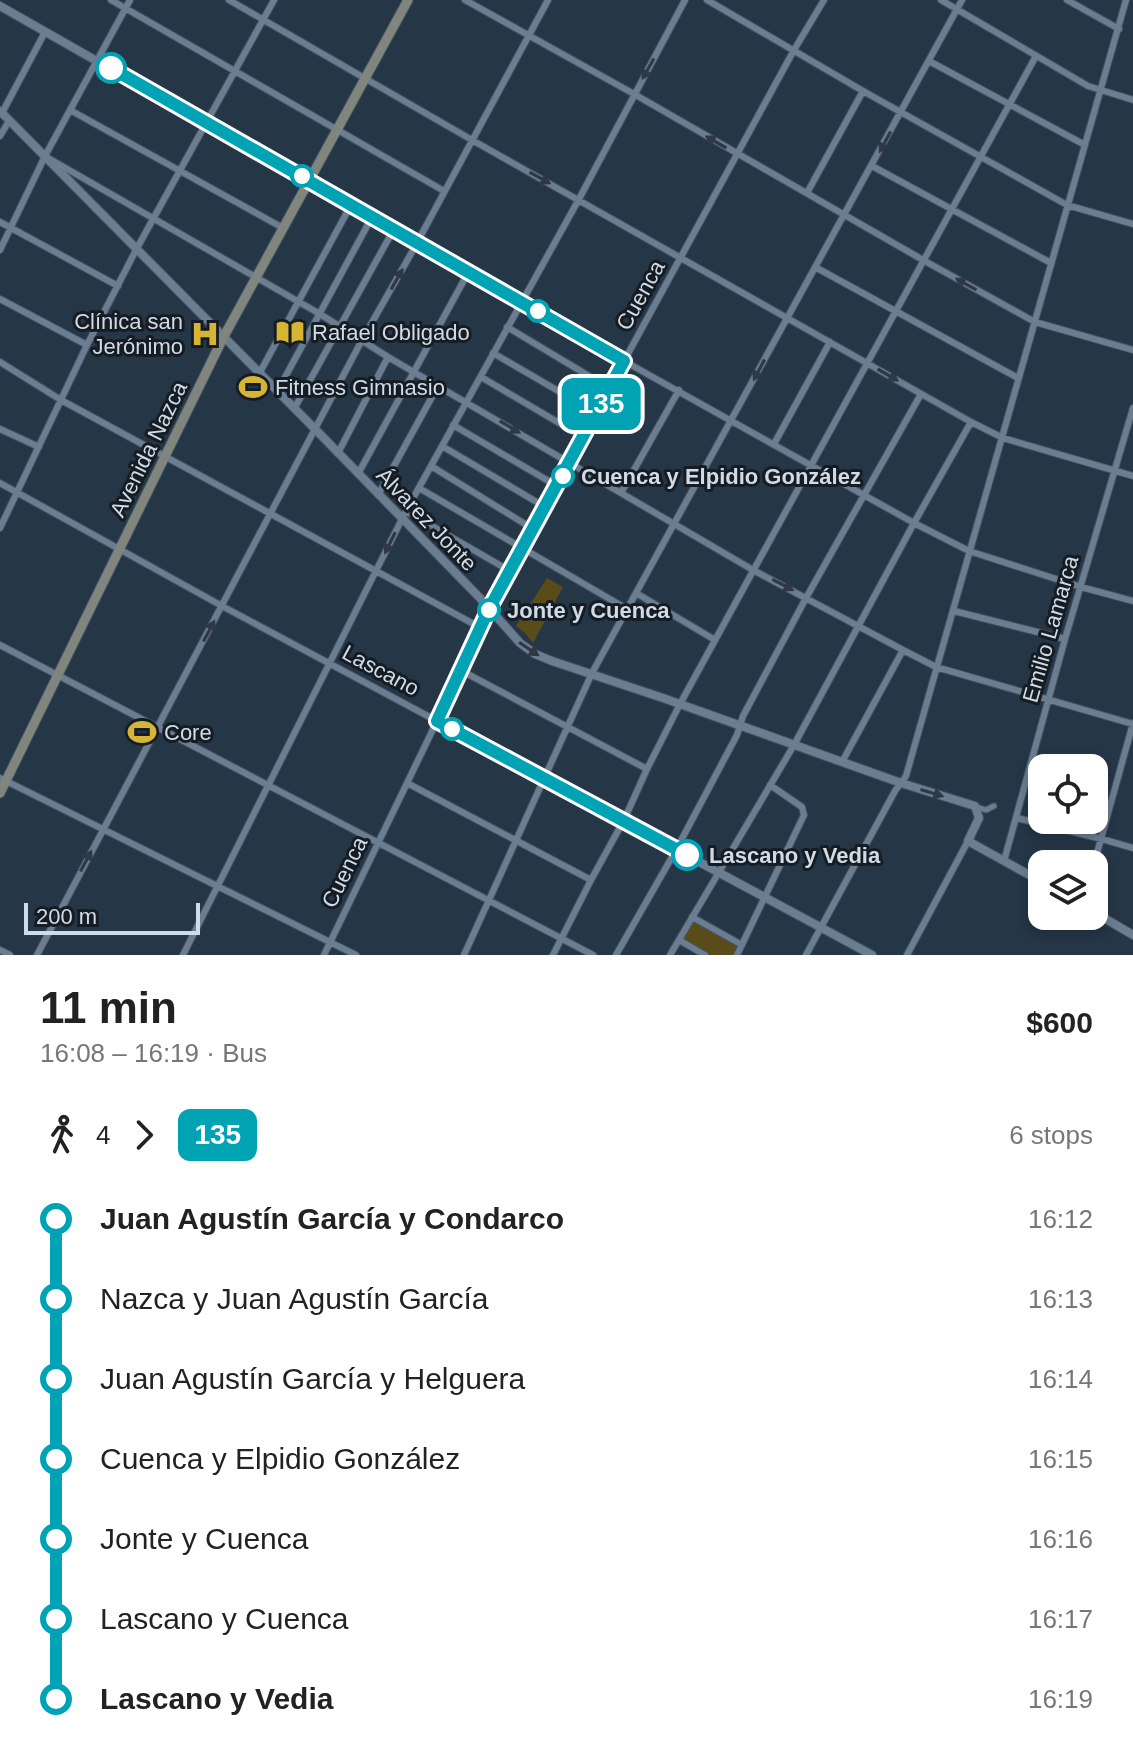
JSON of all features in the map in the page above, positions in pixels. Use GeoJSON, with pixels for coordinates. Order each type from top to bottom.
{"type":"FeatureCollection","features":[{"type":"Feature","properties":{"kind":"main road","name":"Avenida Nazca"},"geometry":{"type":"LineString","coordinates":[[0,793],[3,779],[58,675],[223,338],[408,0]]}},
{"type":"Feature","properties":{"kind":"street"},"geometry":{"type":"LineString","coordinates":[[111,0],[444,191]]}},
{"type":"Feature","properties":{"kind":"street"},"geometry":{"type":"LineString","coordinates":[[0,250],[45,156],[130,0]]}},
{"type":"Feature","properties":{"kind":"street"},"geometry":{"type":"LineString","coordinates":[[229,0],[971,422],[1003,438],[1133,476]]}},
{"type":"Feature","properties":{"kind":"street"},"geometry":{"type":"LineString","coordinates":[[0,528],[136,250],[274,0]]}},
{"type":"Feature","properties":{"kind":"street"},"geometry":{"type":"LineString","coordinates":[[465,0],[1035,322],[1133,350]]}},
{"type":"Feature","properties":{"kind":"street"},"geometry":{"type":"LineString","coordinates":[[37,955],[362,340],[548,0]]}},
{"type":"Feature","properties":{"kind":"street"},"geometry":{"type":"LineString","coordinates":[[183,955],[404,515],[685,0]]}},
{"type":"Feature","properties":{"kind":"street"},"geometry":{"type":"LineString","coordinates":[[707,0],[1067,205],[1133,224]]}},
{"type":"Feature","properties":{"kind":"street","name":"Cuenca"},"geometry":{"type":"LineString","coordinates":[[324,955],[489,609],[824,0]]}},
{"type":"Feature","properties":{"kind":"street"},"geometry":{"type":"LineString","coordinates":[[941,0],[1088,86],[1133,100]]}},
{"type":"Feature","properties":{"kind":"street"},"geometry":{"type":"LineString","coordinates":[[464,955],[592,673],[962,0]]}},
{"type":"Feature","properties":{"kind":"street"},"geometry":{"type":"LineString","coordinates":[[1067,0],[1119,29]]}},
{"type":"Feature","properties":{"kind":"street"},"geometry":{"type":"LineString","coordinates":[[806,955],[906,776],[1126,0]]}},
{"type":"Feature","properties":{"kind":"street"},"geometry":{"type":"LineString","coordinates":[[0,6],[914,523],[969,551],[1133,601]]}},
{"type":"Feature","properties":{"kind":"street"},"geometry":{"type":"LineString","coordinates":[[1,112],[45,32]]}},
{"type":"Feature","properties":{"kind":"street"},"geometry":{"type":"LineString","coordinates":[[553,955],[624,820],[680,704],[1036,56]]}},
{"type":"Feature","properties":{"kind":"street"},"geometry":{"type":"LineString","coordinates":[[929,61],[1085,145]]}},
{"type":"Feature","properties":{"kind":"street"},"geometry":{"type":"LineString","coordinates":[[807,193],[863,91]]}},
{"type":"Feature","properties":{"kind":"street"},"geometry":{"type":"LineString","coordinates":[[70,110],[283,228]]}},
{"type":"Feature","properties":{"kind":"street","name":"Álvarez Jonte"},"geometry":{"type":"LineString","coordinates":[[1,112],[378,495],[404,515],[529,651],[901,783],[975,806]]}},
{"type":"Feature","properties":{"kind":"street"},"geometry":{"type":"LineString","coordinates":[[0,136],[9,121]]}},
{"type":"Feature","properties":{"kind":"street"},"geometry":{"type":"LineString","coordinates":[[45,156],[320,314],[388,357],[753,570],[903,650],[936,667],[1133,724],[1098,850]]}},
{"type":"Feature","properties":{"kind":"street"},"geometry":{"type":"LineString","coordinates":[[872,166],[1051,263]]}},
{"type":"Feature","properties":{"kind":"street"},"geometry":{"type":"LineString","coordinates":[[259,374],[351,205]]}},
{"type":"Feature","properties":{"kind":"street"},"geometry":{"type":"LineString","coordinates":[[277,392],[372,217]]}},
{"type":"Feature","properties":{"kind":"street"},"geometry":{"type":"LineString","coordinates":[[0,222],[118,286]]}},
{"type":"Feature","properties":{"kind":"street"},"geometry":{"type":"LineString","coordinates":[[294,409],[394,229]]}},
{"type":"Feature","properties":{"kind":"street"},"geometry":{"type":"LineString","coordinates":[[815,267],[1018,378]]}},
{"type":"Feature","properties":{"kind":"street"},"geometry":{"type":"LineString","coordinates":[[358,474],[469,271]]}},
{"type":"Feature","properties":{"kind":"street"},"geometry":{"type":"LineString","coordinates":[[0,299],[87,345]]}},
{"type":"Feature","properties":{"kind":"street"},"geometry":{"type":"LineString","coordinates":[[507,327],[609,388]]}},
{"type":"Feature","properties":{"kind":"street"},"geometry":{"type":"LineString","coordinates":[[774,444],[830,342]]}},
{"type":"Feature","properties":{"kind":"street"},"geometry":{"type":"LineString","coordinates":[[493,353],[596,413]]}},
{"type":"Feature","properties":{"kind":"street"},"geometry":{"type":"LineString","coordinates":[[338,453],[388,357]]}},
{"type":"Feature","properties":{"kind":"street"},"geometry":{"type":"LineString","coordinates":[[0,362],[61,400],[481,628]]}},
{"type":"Feature","properties":{"kind":"street"},"geometry":{"type":"LineString","coordinates":[[481,377],[583,437]]}},
{"type":"Feature","properties":{"kind":"street"},"geometry":{"type":"LineString","coordinates":[[378,495],[438,386]]}},
{"type":"Feature","properties":{"kind":"street"},"geometry":{"type":"LineString","coordinates":[[621,493],[679,390]]}},
{"type":"Feature","properties":{"kind":"street"},"geometry":{"type":"LineString","coordinates":[[616,955],[676,850],[806,598],[921,394]]}},
{"type":"Feature","properties":{"kind":"street","name":"Emilio Lamarca"},"geometry":{"type":"LineString","coordinates":[[1004,861],[1133,408]]}},
{"type":"Feature","properties":{"kind":"street"},"geometry":{"type":"LineString","coordinates":[[670,955],[794,745],[971,422]]}},
{"type":"Feature","properties":{"kind":"street"},"geometry":{"type":"LineString","coordinates":[[453,425],[557,486]]}},
{"type":"Feature","properties":{"kind":"street"},"geometry":{"type":"LineString","coordinates":[[0,429],[39,447]]}},
{"type":"Feature","properties":{"kind":"street"},"geometry":{"type":"LineString","coordinates":[[442,446],[545,507]]}},
{"type":"Feature","properties":{"kind":"street"},"geometry":{"type":"LineString","coordinates":[[431,466],[533,529]]}},
{"type":"Feature","properties":{"kind":"street","name":"Lascano"},"geometry":{"type":"LineString","coordinates":[[0,483],[222,606],[872,955]]}},
{"type":"Feature","properties":{"kind":"street"},"geometry":{"type":"LineString","coordinates":[[419,488],[627,609]]}},
{"type":"Feature","properties":{"kind":"street"},"geometry":{"type":"LineString","coordinates":[[404,515],[510,571]]}},
{"type":"Feature","properties":{"kind":"street"},"geometry":{"type":"LineString","coordinates":[[636,593],[715,640]]}},
{"type":"Feature","properties":{"kind":"street"},"geometry":{"type":"LineString","coordinates":[[954,611],[1065,639]]}},
{"type":"Feature","properties":{"kind":"street"},"geometry":{"type":"LineString","coordinates":[[0,645],[593,955]]}},
{"type":"Feature","properties":{"kind":"street"},"geometry":{"type":"LineString","coordinates":[[842,762],[903,650]]}},
{"type":"Feature","properties":{"kind":"street"},"geometry":{"type":"LineString","coordinates":[[460,670],[647,769]]}},
{"type":"Feature","properties":{"kind":"street"},"geometry":{"type":"LineString","coordinates":[[3,779],[356,955]]}},
{"type":"Feature","properties":{"kind":"street"},"geometry":{"type":"LineString","coordinates":[[407,783],[591,880]]}},
{"type":"Feature","properties":{"kind":"street"},"geometry":{"type":"LineString","coordinates":[[737,955],[804,815],[802,807],[770,785]]}},
{"type":"Feature","properties":{"kind":"street"},"geometry":{"type":"LineString","coordinates":[[975,806],[986,810],[994,806]]}},
{"type":"Feature","properties":{"kind":"street"},"geometry":{"type":"LineString","coordinates":[[907,955],[979,818],[975,806]]}},
{"type":"Feature","properties":{"kind":"street"},"geometry":{"type":"LineString","coordinates":[[1017,818],[1133,848]]}},
{"type":"Feature","properties":{"kind":"street"},"geometry":{"type":"LineString","coordinates":[[968,841],[1028,874]]}},
{"type":"Feature","properties":{"kind":"street"},"geometry":{"type":"LineString","coordinates":[[692,917],[742,945]]}},
{"type":"Feature","properties":{"kind":"street"},"geometry":{"type":"LineString","coordinates":[[1108,920],[1133,935]]}},
{"type":"Feature","properties":{"kind":"street"},"geometry":{"type":"LineString","coordinates":[[679,940],[705,955]]}},
{"type":"Feature","properties":{"kind":"street"},"geometry":{"type":"LineString","coordinates":[[0,950],[10,955]]}},
{"type":"Feature","properties":{"kind":"shaded area"},"geometry":{"type":"Polygon","coordinates":[[[547,578],[563,587],[533,643],[516,626],[547,578]]]}},
{"type":"Feature","properties":{"kind":"shaded area"},"geometry":{"type":"Polygon","coordinates":[[[692,917],[742,945],[737,955],[705,955],[679,940],[692,917]]]}},
{"type":"Feature","properties":{"kind":"bus line","name":"135"},"geometry":{"type":"LineString","coordinates":[[111,68],[624,361],[489,609],[437,721],[687,855]]}},
{"type":"Feature","properties":{"kind":"place","name":"Rafael Obligado"},"geometry":{"type":"Point","coordinates":[290,332]}},
{"type":"Feature","properties":{"kind":"place","name":"Clínica san Jerónimo"},"geometry":{"type":"Point","coordinates":[205,334]}},
{"type":"Feature","properties":{"kind":"place","name":"Fitness Gimnasio"},"geometry":{"type":"Point","coordinates":[253,387]}},
{"type":"Feature","properties":{"kind":"place","name":"Cuenca y Elpidio González"},"geometry":{"type":"Point","coordinates":[563,476]}},
{"type":"Feature","properties":{"kind":"place","name":"Jonte y Cuenca"},"geometry":{"type":"Point","coordinates":[489,610]}},
{"type":"Feature","properties":{"kind":"place","name":"Core"},"geometry":{"type":"Point","coordinates":[142,732]}},
{"type":"Feature","properties":{"kind":"place","name":"Lascano y Vedia"},"geometry":{"type":"Point","coordinates":[687,855]}}]}
